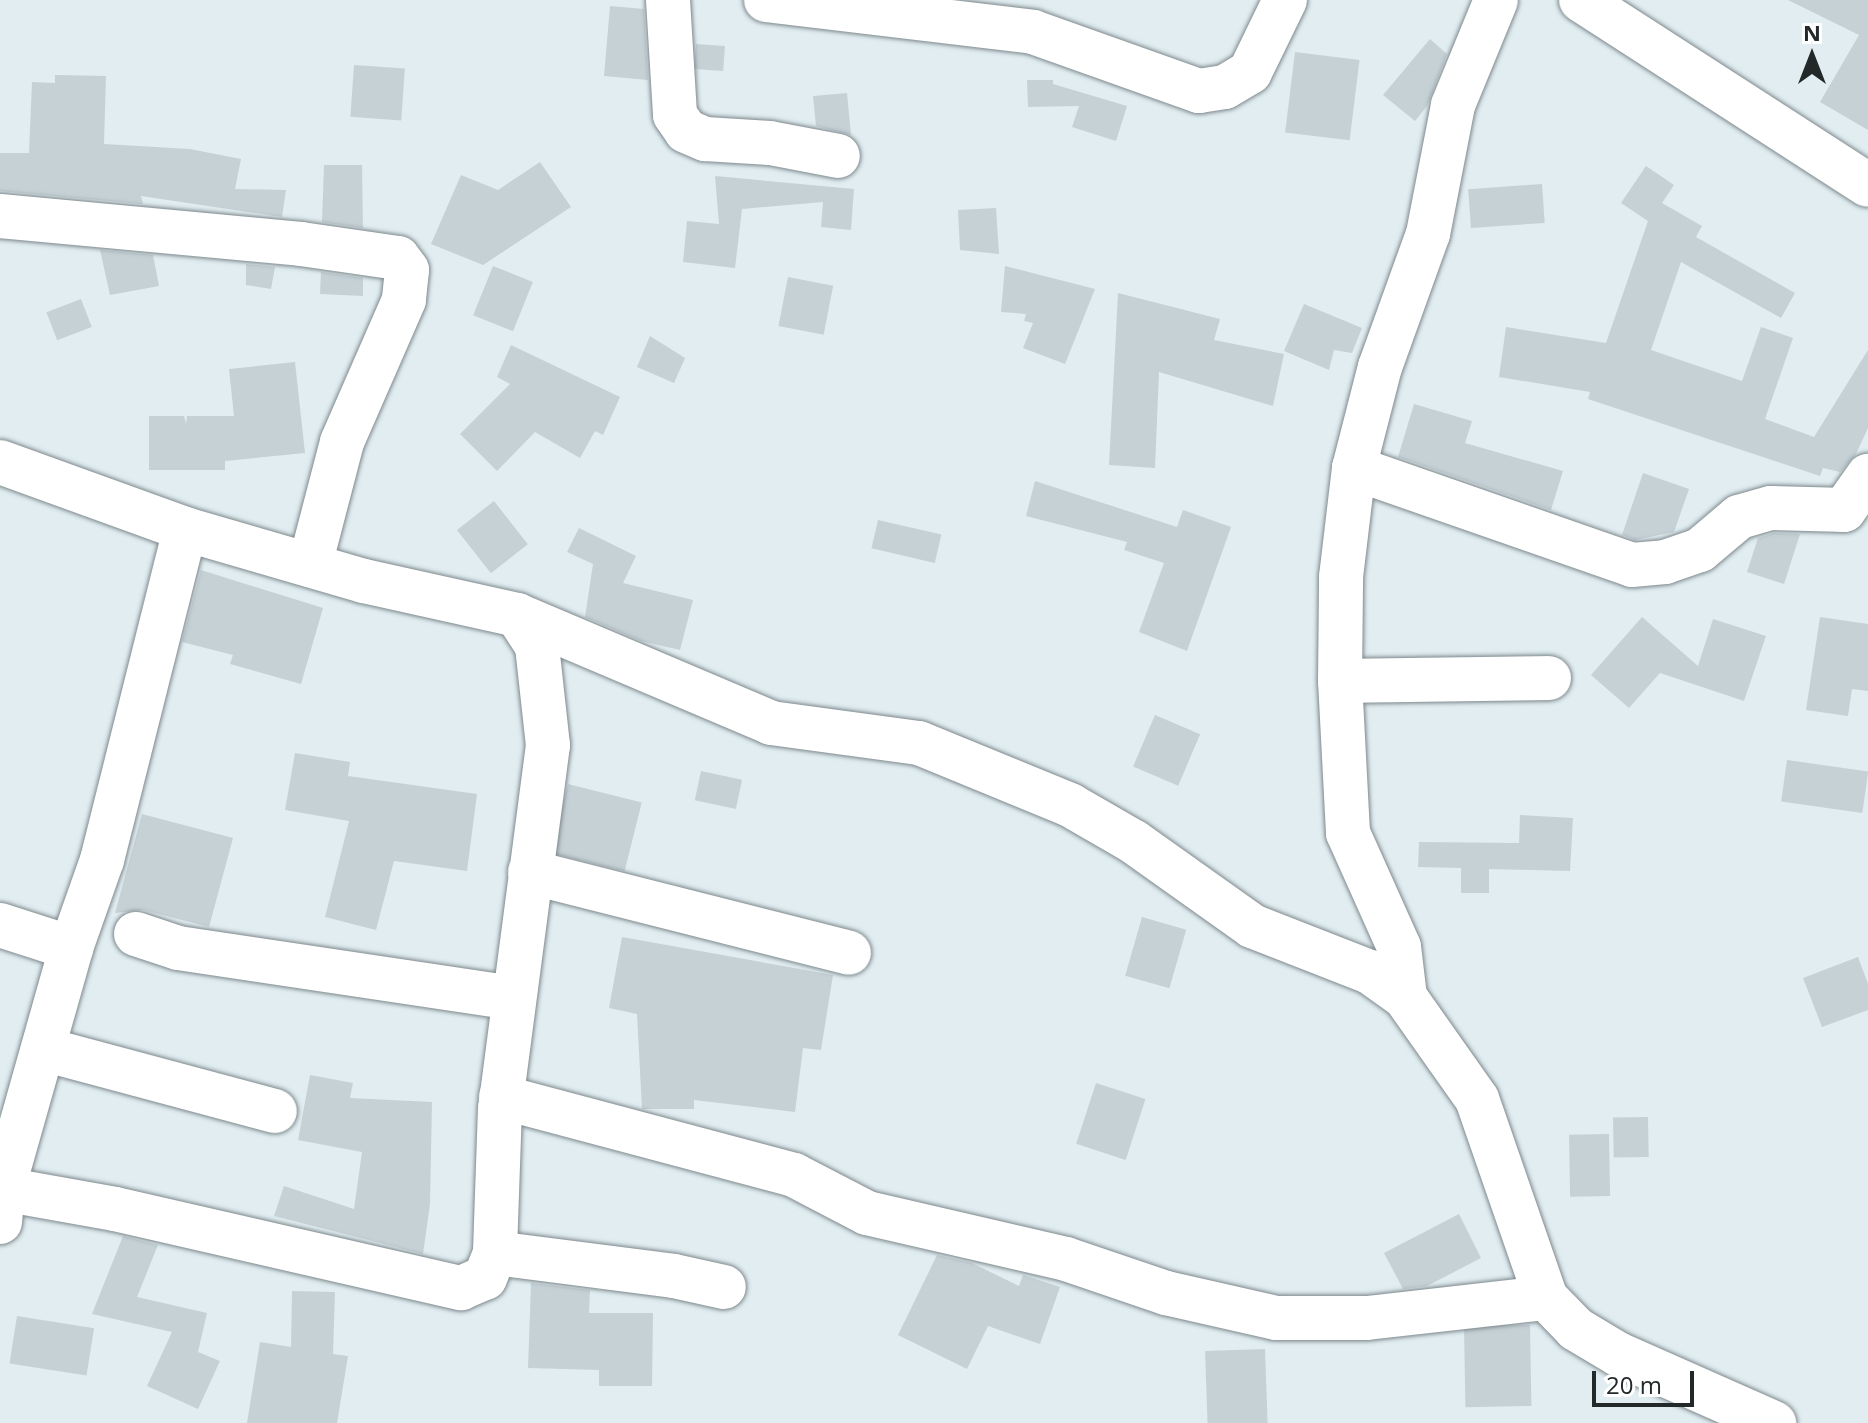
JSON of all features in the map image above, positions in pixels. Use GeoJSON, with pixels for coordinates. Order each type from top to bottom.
{"type":"FeatureCollection","features":[{"type":"Feature","properties":{"kind":"street"},"geometry":{"type":"LineString","coordinates":[[668,0],[675,115],[686,131],[705,139],[770,143],[838,156]]}},
{"type":"Feature","properties":{"kind":"street"},"geometry":{"type":"LineString","coordinates":[[766,0],[1033,32],[1199,91],[1225,87],[1250,72],[1285,0]]}},
{"type":"Feature","properties":{"kind":"street"},"geometry":{"type":"LineString","coordinates":[[1405,997],[1399,947],[1348,833],[1340,681],[1341,577],[1354,468],[1380,367],[1428,234],[1453,105],[1496,0]]}},
{"type":"Feature","properties":{"kind":"street"},"geometry":{"type":"LineString","coordinates":[[1581,0],[1868,185]]}},
{"type":"Feature","properties":{"kind":"street"},"geometry":{"type":"LineString","coordinates":[[0,216],[301,244],[398,258],[407,270],[404,300],[342,442],[310,565]]}},
{"type":"Feature","properties":{"kind":"street"},"geometry":{"type":"LineString","coordinates":[[0,462],[185,529],[310,565],[517,615],[771,723],[919,743],[1022,782],[1134,842],[1252,926],[1370,972],[1405,997],[1477,1099],[1546,1298],[1576,1329],[1618,1354],[1774,1423]]}},
{"type":"Feature","properties":{"kind":"street"},"geometry":{"type":"LineString","coordinates":[[1354,468],[1632,565],[1665,562],[1700,550],[1739,517],[1771,508],[1844,510],[1868,476]]}},
{"type":"Feature","properties":{"kind":"street"},"geometry":{"type":"LineString","coordinates":[[185,529],[102,860],[71,948],[1,1205],[115,1209],[461,1288],[485,1278],[495,1253],[501,1097],[548,745],[537,646],[517,615]]}},
{"type":"Feature","properties":{"kind":"street"},"geometry":{"type":"LineString","coordinates":[[1340,681],[1549,678]]}},
{"type":"Feature","properties":{"kind":"street"},"geometry":{"type":"LineString","coordinates":[[530,872],[849,953]]}},
{"type":"Feature","properties":{"kind":"street"},"geometry":{"type":"LineString","coordinates":[[0,925],[71,948]]}},
{"type":"Feature","properties":{"kind":"street"},"geometry":{"type":"LineString","coordinates":[[136,934],[178,948],[513,998]]}},
{"type":"Feature","properties":{"kind":"street"},"geometry":{"type":"LineString","coordinates":[[43,1049],[275,1111]]}},
{"type":"Feature","properties":{"kind":"street"},"geometry":{"type":"LineString","coordinates":[[501,1097],[794,1175],[867,1213],[1066,1259],[1166,1293],[1276,1318],[1367,1318],[1546,1298]]}},
{"type":"Feature","properties":{"kind":"street"},"geometry":{"type":"LineString","coordinates":[[495,1253],[674,1276],[724,1287]]}},
{"type":"Feature","properties":{"kind":"building"},"geometry":{"type":"Polygon","coordinates":[[[1788,0],[1868,0],[1868,130],[1820,102],[1859,35],[1788,0]]]}},
{"type":"Feature","properties":{"kind":"building"},"geometry":{"type":"Polygon","coordinates":[[[610,6],[644,9],[648,80],[604,76],[610,6]]]}},
{"type":"Feature","properties":{"kind":"building"},"geometry":{"type":"Polygon","coordinates":[[[1430,39],[1447,54],[1427,106],[1415,121],[1383,95],[1430,39]]]}},
{"type":"Feature","properties":{"kind":"building"},"geometry":{"type":"Polygon","coordinates":[[[696,44],[725,46],[723,71],[694,69],[696,44]]]}},
{"type":"Feature","properties":{"kind":"building"},"geometry":{"type":"Polygon","coordinates":[[[1295,52],[1360,60],[1350,140],[1285,132],[1295,52]]]}},
{"type":"Feature","properties":{"kind":"building"},"geometry":{"type":"Polygon","coordinates":[[[354,65],[405,69],[401,120],[350,117],[354,65]]]}},
{"type":"Feature","properties":{"kind":"building"},"geometry":{"type":"Polygon","coordinates":[[[55,75],[106,76],[104,144],[190,149],[241,159],[235,189],[286,190],[282,217],[141,196],[143,204],[0,191],[0,153],[29,153],[32,82],[55,83],[55,75]]]}},
{"type":"Feature","properties":{"kind":"building"},"geometry":{"type":"Polygon","coordinates":[[[1027,80],[1053,80],[1053,84],[1127,106],[1116,141],[1072,127],[1079,106],[1028,107],[1027,80]]]}},
{"type":"Feature","properties":{"kind":"building"},"geometry":{"type":"Polygon","coordinates":[[[847,93],[851,135],[816,126],[813,96],[847,93]]]}},
{"type":"Feature","properties":{"kind":"building"},"geometry":{"type":"Polygon","coordinates":[[[540,162],[571,207],[483,265],[431,244],[461,175],[498,190],[540,162]]]}},
{"type":"Feature","properties":{"kind":"building"},"geometry":{"type":"Polygon","coordinates":[[[324,165],[362,165],[363,228],[322,222],[324,165]]]}},
{"type":"Feature","properties":{"kind":"building"},"geometry":{"type":"Polygon","coordinates":[[[1646,166],[1674,185],[1662,203],[1702,226],[1696,237],[1795,293],[1781,318],[1681,262],[1651,350],[1742,381],[1761,327],[1793,338],[1765,419],[1814,437],[1868,350],[1868,428],[1856,454],[1840,472],[1823,468],[1820,476],[1588,399],[1590,392],[1499,377],[1506,327],[1606,343],[1648,221],[1621,203],[1646,166]]]}},
{"type":"Feature","properties":{"kind":"building"},"geometry":{"type":"Polygon","coordinates":[[[715,176],[854,189],[851,230],[821,227],[823,202],[742,209],[735,268],[683,262],[687,221],[719,224],[715,176]]]}},
{"type":"Feature","properties":{"kind":"building"},"geometry":{"type":"Polygon","coordinates":[[[1542,184],[1545,223],[1471,228],[1468,189],[1542,184]]]}},
{"type":"Feature","properties":{"kind":"building"},"geometry":{"type":"Polygon","coordinates":[[[996,208],[999,254],[960,250],[958,210],[996,208]]]}},
{"type":"Feature","properties":{"kind":"building"},"geometry":{"type":"Polygon","coordinates":[[[100,250],[153,255],[159,286],[110,295],[100,250]]]}},
{"type":"Feature","properties":{"kind":"building"},"geometry":{"type":"Polygon","coordinates":[[[246,264],[275,267],[271,289],[246,285],[246,264]]]}},
{"type":"Feature","properties":{"kind":"building"},"geometry":{"type":"Polygon","coordinates":[[[493,266],[533,282],[513,331],[473,315],[493,266]]]}},
{"type":"Feature","properties":{"kind":"building"},"geometry":{"type":"Polygon","coordinates":[[[1005,266],[1095,289],[1065,364],[1023,348],[1033,323],[1024,321],[1026,314],[1001,312],[1005,266]]]}},
{"type":"Feature","properties":{"kind":"building"},"geometry":{"type":"Polygon","coordinates":[[[321,272],[363,278],[363,296],[320,294],[321,272]]]}},
{"type":"Feature","properties":{"kind":"building"},"geometry":{"type":"Polygon","coordinates":[[[788,277],[833,286],[824,335],[778,326],[788,277]]]}},
{"type":"Feature","properties":{"kind":"building"},"geometry":{"type":"Polygon","coordinates":[[[1118,293],[1220,319],[1214,340],[1284,354],[1273,406],[1159,372],[1155,468],[1109,465],[1118,293]]]}},
{"type":"Feature","properties":{"kind":"building"},"geometry":{"type":"Polygon","coordinates":[[[81,299],[92,327],[57,340],[46,312],[81,299]]]}},
{"type":"Feature","properties":{"kind":"building"},"geometry":{"type":"Polygon","coordinates":[[[1304,304],[1362,328],[1352,353],[1334,350],[1329,370],[1284,351],[1304,304]]]}},
{"type":"Feature","properties":{"kind":"building"},"geometry":{"type":"Polygon","coordinates":[[[650,336],[685,358],[674,383],[637,367],[650,336]]]}},
{"type":"Feature","properties":{"kind":"building"},"geometry":{"type":"Polygon","coordinates":[[[511,345],[620,397],[603,435],[595,431],[580,458],[535,432],[497,471],[460,434],[510,384],[497,377],[511,345]]]}},
{"type":"Feature","properties":{"kind":"building"},"geometry":{"type":"Polygon","coordinates":[[[295,362],[305,453],[225,461],[225,470],[149,470],[149,416],[184,416],[186,424],[187,416],[234,416],[229,369],[295,362]]]}},
{"type":"Feature","properties":{"kind":"building"},"geometry":{"type":"Polygon","coordinates":[[[1414,404],[1472,421],[1465,443],[1563,471],[1551,510],[1398,457],[1414,404]]]}},
{"type":"Feature","properties":{"kind":"building"},"geometry":{"type":"Polygon","coordinates":[[[1643,473],[1689,489],[1674,532],[1635,540],[1622,535],[1643,473]]]}},
{"type":"Feature","properties":{"kind":"building"},"geometry":{"type":"Polygon","coordinates":[[[1035,481],[1177,527],[1183,510],[1231,527],[1187,651],[1139,632],[1164,563],[1124,550],[1127,542],[1026,516],[1035,481]]]}},
{"type":"Feature","properties":{"kind":"building"},"geometry":{"type":"Polygon","coordinates":[[[494,501],[528,544],[491,573],[457,530],[494,501]]]}},
{"type":"Feature","properties":{"kind":"building"},"geometry":{"type":"Polygon","coordinates":[[[878,520],[941,535],[935,563],[871,548],[878,520]]]}},
{"type":"Feature","properties":{"kind":"building"},"geometry":{"type":"Polygon","coordinates":[[[579,528],[636,556],[623,583],[693,600],[680,650],[641,641],[585,617],[593,564],[567,552],[579,528]]]}},
{"type":"Feature","properties":{"kind":"building"},"geometry":{"type":"Polygon","coordinates":[[[1774,533],[1800,534],[1784,584],[1747,572],[1758,538],[1774,533]]]}},
{"type":"Feature","properties":{"kind":"building"},"geometry":{"type":"Polygon","coordinates":[[[201,570],[323,608],[301,684],[230,664],[233,655],[182,642],[201,570]]]}},
{"type":"Feature","properties":{"kind":"building"},"geometry":{"type":"Polygon","coordinates":[[[1642,617],[1698,666],[1713,619],[1766,636],[1744,701],[1660,673],[1629,708],[1591,675],[1642,617]]]}},
{"type":"Feature","properties":{"kind":"building"},"geometry":{"type":"Polygon","coordinates":[[[1820,617],[1868,624],[1868,691],[1852,689],[1848,716],[1806,710],[1820,617]]]}},
{"type":"Feature","properties":{"kind":"building"},"geometry":{"type":"Polygon","coordinates":[[[1155,715],[1200,734],[1178,786],[1133,767],[1155,715]]]}},
{"type":"Feature","properties":{"kind":"building"},"geometry":{"type":"Polygon","coordinates":[[[295,753],[350,762],[348,776],[477,794],[467,871],[394,861],[376,930],[325,917],[349,821],[285,810],[295,753]]]}},
{"type":"Feature","properties":{"kind":"building"},"geometry":{"type":"Polygon","coordinates":[[[1787,760],[1868,771],[1862,813],[1781,802],[1787,760]]]}},
{"type":"Feature","properties":{"kind":"building"},"geometry":{"type":"Polygon","coordinates":[[[701,771],[742,780],[736,809],[695,800],[701,771]]]}},
{"type":"Feature","properties":{"kind":"building"},"geometry":{"type":"Polygon","coordinates":[[[568,784],[642,802],[625,871],[551,853],[568,784]]]}},
{"type":"Feature","properties":{"kind":"building"},"geometry":{"type":"Polygon","coordinates":[[[142,814],[233,838],[209,927],[143,910],[115,913],[142,814]]]}},
{"type":"Feature","properties":{"kind":"building"},"geometry":{"type":"Polygon","coordinates":[[[1520,815],[1573,818],[1570,871],[1489,869],[1489,893],[1461,893],[1461,868],[1418,867],[1419,842],[1519,843],[1520,815]]]}},
{"type":"Feature","properties":{"kind":"building"},"geometry":{"type":"Polygon","coordinates":[[[1142,917],[1186,930],[1169,988],[1125,976],[1142,917]]]}},
{"type":"Feature","properties":{"kind":"building"},"geometry":{"type":"Polygon","coordinates":[[[622,937],[833,975],[821,1050],[803,1048],[795,1112],[694,1100],[694,1109],[642,1109],[637,1014],[609,1008],[622,937]]]}},
{"type":"Feature","properties":{"kind":"building"},"geometry":{"type":"Polygon","coordinates":[[[1858,957],[1868,984],[1868,1010],[1822,1027],[1803,978],[1858,957]]]}},
{"type":"Feature","properties":{"kind":"building"},"geometry":{"type":"Polygon","coordinates":[[[310,1075],[353,1083],[350,1098],[432,1102],[430,1204],[423,1254],[274,1216],[284,1186],[354,1209],[362,1152],[298,1140],[310,1075]]]}},
{"type":"Feature","properties":{"kind":"building"},"geometry":{"type":"Polygon","coordinates":[[[1096,1083],[1145,1099],[1126,1160],[1076,1144],[1096,1083]]]}},
{"type":"Feature","properties":{"kind":"building"},"geometry":{"type":"Polygon","coordinates":[[[1648,1117],[1649,1157],[1614,1158],[1613,1118],[1648,1117]]]}},
{"type":"Feature","properties":{"kind":"building"},"geometry":{"type":"Polygon","coordinates":[[[1609,1134],[1610,1196],[1570,1197],[1569,1135],[1609,1134]]]}},
{"type":"Feature","properties":{"kind":"building"},"geometry":{"type":"Polygon","coordinates":[[[1459,1214],[1481,1258],[1427,1286],[1403,1289],[1384,1253],[1459,1214]]]}},
{"type":"Feature","properties":{"kind":"building"},"geometry":{"type":"Polygon","coordinates":[[[123,1236],[158,1245],[137,1297],[207,1313],[198,1352],[220,1361],[198,1409],[147,1386],[172,1332],[92,1314],[123,1236]]]}},
{"type":"Feature","properties":{"kind":"building"},"geometry":{"type":"Polygon","coordinates":[[[937,1255],[972,1263],[1019,1286],[1023,1275],[1060,1287],[1040,1344],[988,1326],[967,1369],[898,1335],[937,1255]]]}},
{"type":"Feature","properties":{"kind":"building"},"geometry":{"type":"Polygon","coordinates":[[[531,1283],[590,1290],[589,1313],[653,1313],[652,1386],[599,1386],[599,1370],[528,1368],[531,1283]]]}},
{"type":"Feature","properties":{"kind":"building"},"geometry":{"type":"Polygon","coordinates":[[[292,1291],[335,1292],[333,1354],[348,1356],[337,1423],[247,1423],[260,1342],[291,1347],[292,1291]]]}},
{"type":"Feature","properties":{"kind":"building"},"geometry":{"type":"Polygon","coordinates":[[[17,1316],[94,1328],[87,1376],[9,1363],[17,1316]]]}},
{"type":"Feature","properties":{"kind":"building"},"geometry":{"type":"Polygon","coordinates":[[[1530,1325],[1531,1406],[1465,1407],[1464,1326],[1530,1325]]]}},
{"type":"Feature","properties":{"kind":"building"},"geometry":{"type":"Polygon","coordinates":[[[1265,1349],[1268,1423],[1208,1423],[1205,1351],[1265,1349]]]}}]}
